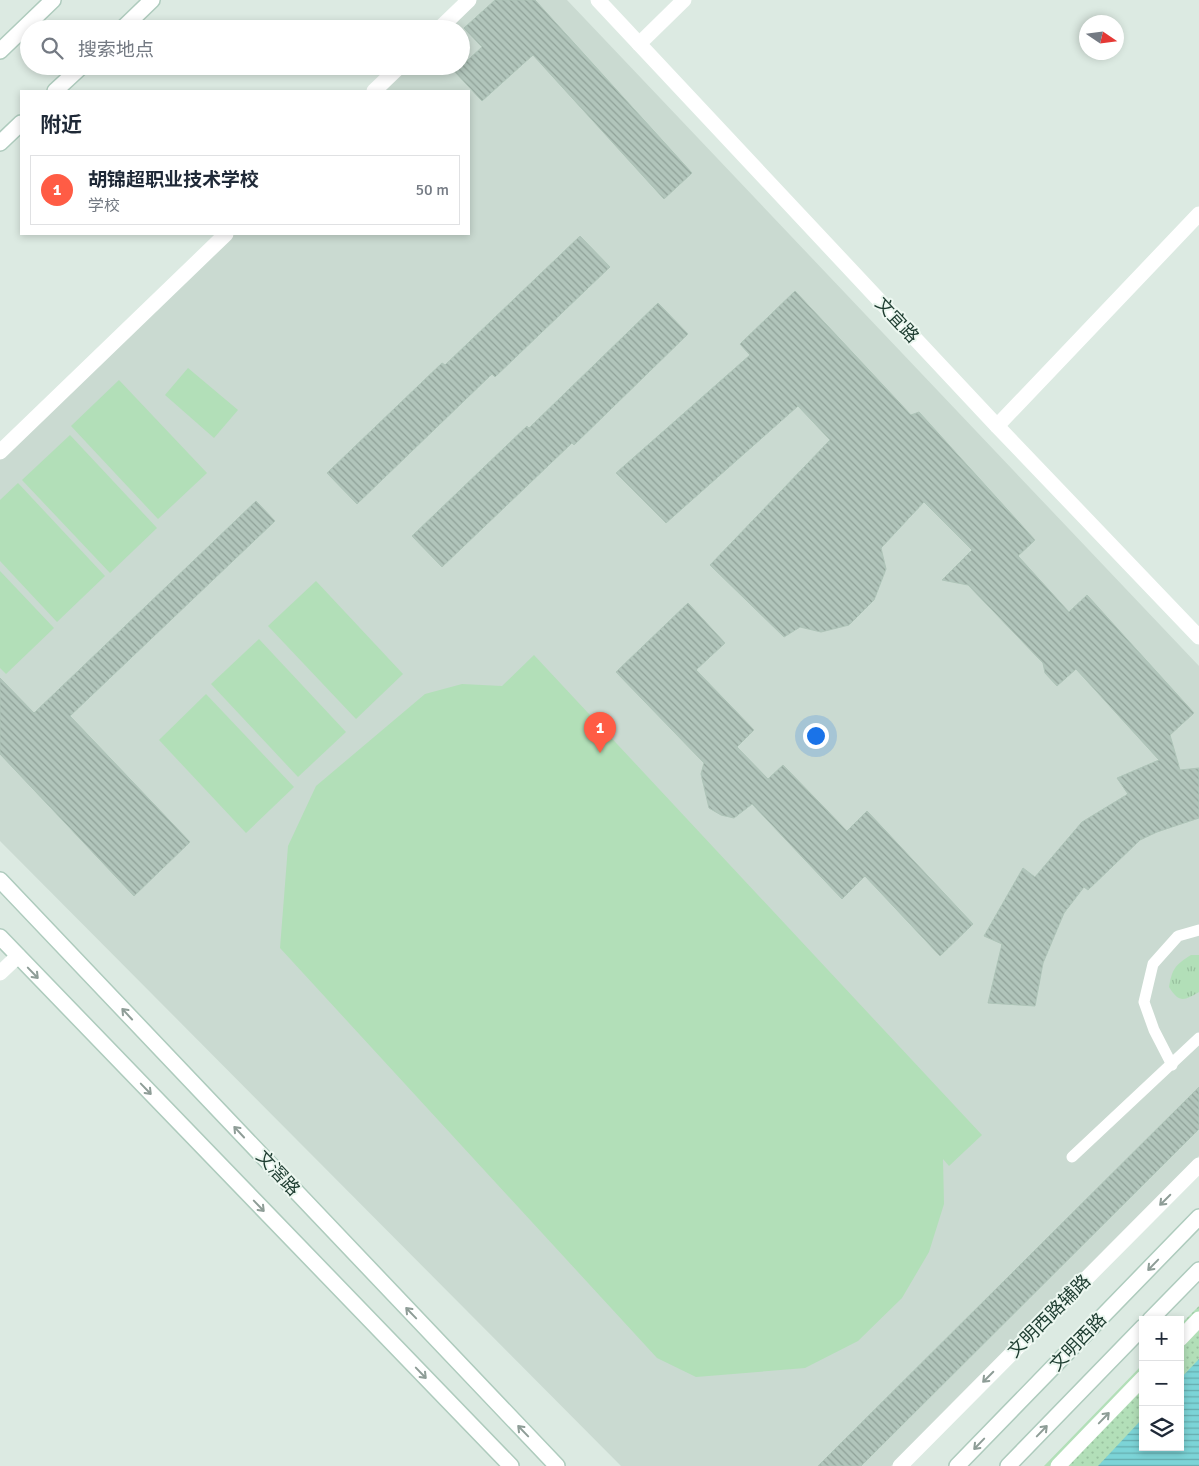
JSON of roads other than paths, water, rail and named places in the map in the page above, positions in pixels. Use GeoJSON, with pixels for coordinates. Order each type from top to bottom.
{"type":"FeatureCollection","features":[{"type":"Feature","properties":{"kind":"street"},"geometry":{"type":"LineString","coordinates":[[32,20],[53,0]]}},
{"type":"Feature","properties":{"kind":"street"},"geometry":{"type":"LineString","coordinates":[[131,20],[152,0]]}},
{"type":"Feature","properties":{"kind":"street"},"geometry":{"type":"LineString","coordinates":[[448,20],[468,0]]}},
{"type":"Feature","properties":{"kind":"street","name":"文宜路"},"geometry":{"type":"LineString","coordinates":[[598,0],[997,426],[1199,638]]}},
{"type":"Feature","properties":{"kind":"street"},"geometry":{"type":"LineString","coordinates":[[639,44],[684,0]]}},
{"type":"Feature","properties":{"kind":"street"},"geometry":{"type":"LineString","coordinates":[[0,51],[20,32]]}},
{"type":"Feature","properties":{"kind":"street"},"geometry":{"type":"LineString","coordinates":[[56,90],[72,75]]}},
{"type":"Feature","properties":{"kind":"street"},"geometry":{"type":"LineString","coordinates":[[375,90],[391,75]]}},
{"type":"Feature","properties":{"kind":"street"},"geometry":{"type":"LineString","coordinates":[[0,143],[20,124]]}},
{"type":"Feature","properties":{"kind":"street"},"geometry":{"type":"LineString","coordinates":[[997,426],[1199,214]]}},
{"type":"Feature","properties":{"kind":"street"},"geometry":{"type":"LineString","coordinates":[[0,452],[225,235]]}},
{"type":"Feature","properties":{"kind":"street","name":"文滘路"},"geometry":{"type":"LineString","coordinates":[[0,880],[557,1466]]}},
{"type":"Feature","properties":{"kind":"street","name":"文滘路"},"geometry":{"type":"LineString","coordinates":[[0,937],[511,1466]]}},
{"type":"Feature","properties":{"kind":"street"},"geometry":{"type":"LineString","coordinates":[[0,973],[18,956]]}},
{"type":"Feature","properties":{"kind":"street","name":"文明西路辅路"},"geometry":{"type":"LineString","coordinates":[[900,1466],[1199,1165]]}},
{"type":"Feature","properties":{"kind":"street","name":"文明西路"},"geometry":{"type":"LineString","coordinates":[[957,1466],[1199,1217]]}},
{"type":"Feature","properties":{"kind":"street"},"geometry":{"type":"LineString","coordinates":[[1154,1316],[1199,1270]]}},
{"type":"Feature","properties":{"kind":"street"},"geometry":{"type":"LineString","coordinates":[[1184,1335],[1199,1319]]}},
{"type":"Feature","properties":{"kind":"street","name":"文明西路"},"geometry":{"type":"LineString","coordinates":[[1008,1466],[1139,1331]]}},
{"type":"Feature","properties":{"kind":"street"},"geometry":{"type":"LineString","coordinates":[[1058,1466],[1139,1382]]}},
{"type":"Feature","properties":{"kind":"lane"},"geometry":{"type":"LineString","coordinates":[[1172,1065],[1154,1030],[1144,1002],[1153,964],[1178,936],[1199,930]]}},
{"type":"Feature","properties":{"kind":"lane"},"geometry":{"type":"LineString","coordinates":[[1072,1158],[1199,1038]]}},
{"type":"Feature","properties":{"kind":"water"},"geometry":{"type":"Polygon","coordinates":[[[1199,1359],[1199,1466],[1098,1466],[1139,1422],[1139,1451],[1184,1451],[1184,1375],[1199,1359]]]}},
{"type":"Feature","properties":{"kind":"place","name":"胡锦超职业技术学校"},"geometry":{"type":"Point","coordinates":[600,753]}}]}
